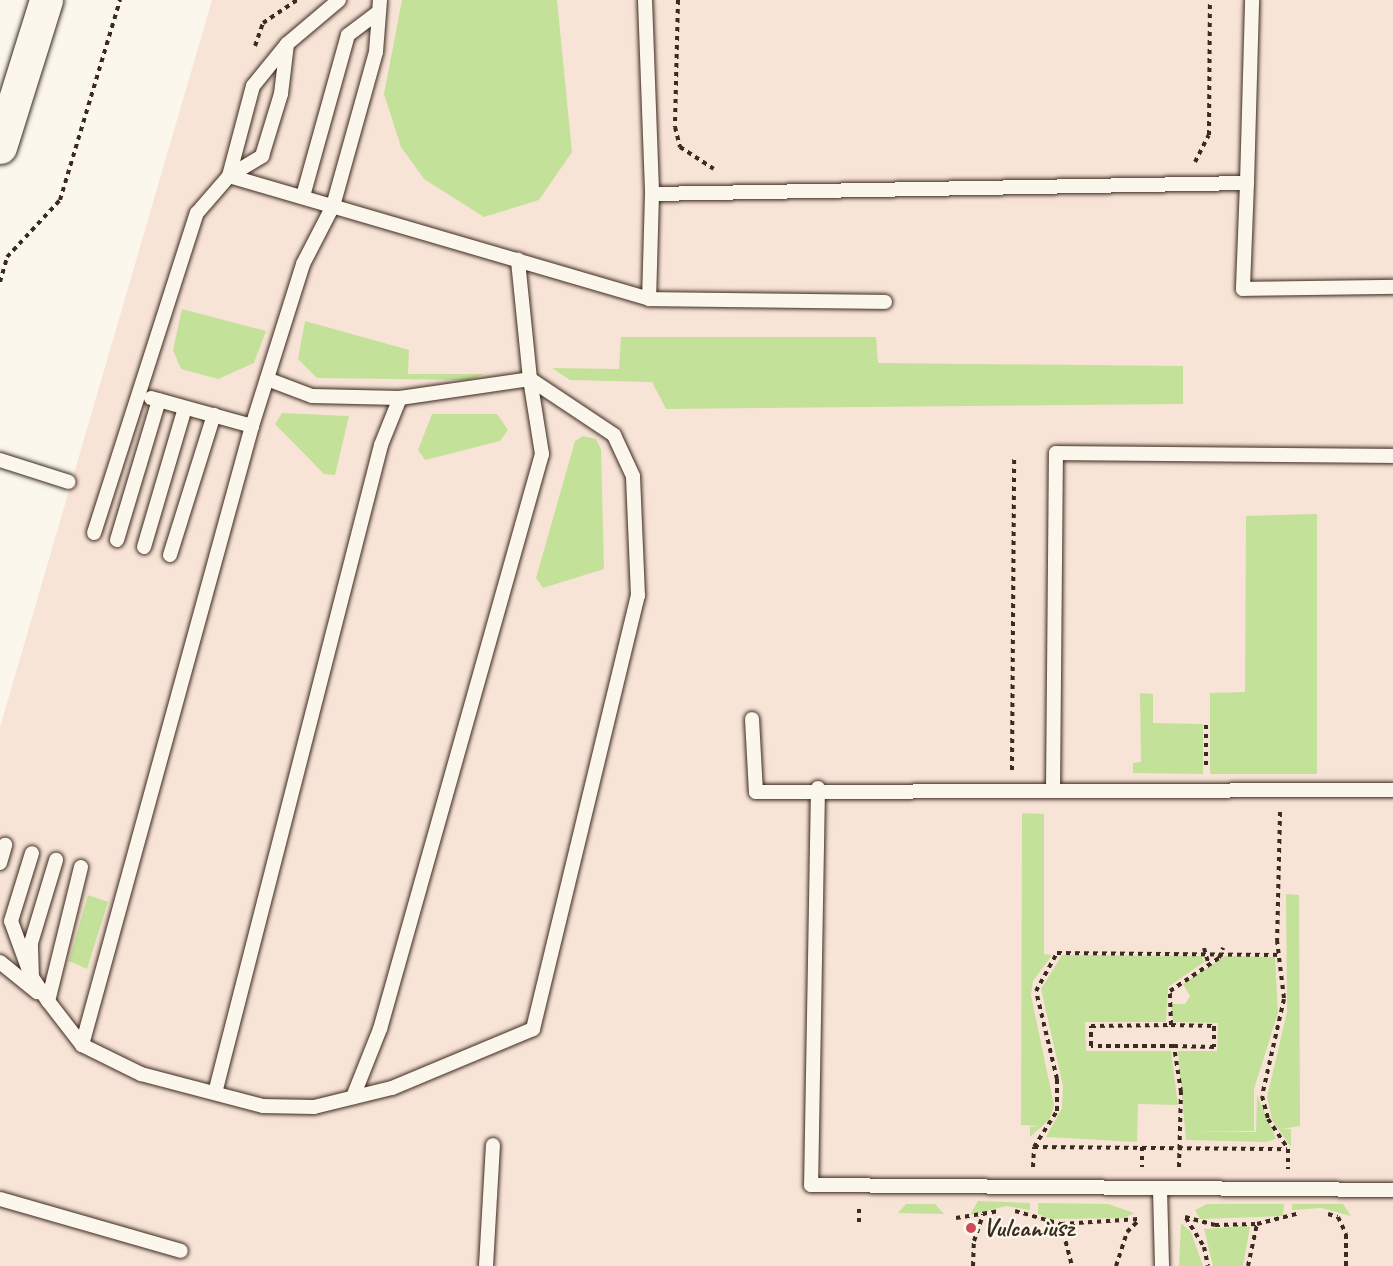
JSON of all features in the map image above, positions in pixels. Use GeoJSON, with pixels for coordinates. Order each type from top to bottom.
{"type":"FeatureCollection","features":[{"type":"Feature","properties":{"kind":"main road"},"geometry":{"type":"LineString","coordinates":[[0,147],[46,0]]}},
{"type":"Feature","properties":{"kind":"lane"},"geometry":{"type":"LineString","coordinates":[[229,176],[253,86],[287,44],[339,0]]}},
{"type":"Feature","properties":{"kind":"lane"},"geometry":{"type":"LineString","coordinates":[[645,0],[652,194],[649,298]]}},
{"type":"Feature","properties":{"kind":"lane"},"geometry":{"type":"LineString","coordinates":[[1252,0],[1243,289],[1393,287]]}},
{"type":"Feature","properties":{"kind":"lane"},"geometry":{"type":"LineString","coordinates":[[303,196],[348,35],[379,6]]}},
{"type":"Feature","properties":{"kind":"lane"},"geometry":{"type":"LineString","coordinates":[[82,1046],[252,426],[303,264],[333,206],[376,52],[379,6]]}},
{"type":"Feature","properties":{"kind":"lane"},"geometry":{"type":"LineString","coordinates":[[94,533],[197,213],[229,176],[262,156],[282,94],[287,44]]}},
{"type":"Feature","properties":{"kind":"lane"},"geometry":{"type":"LineString","coordinates":[[229,176],[649,298],[885,302]]}},
{"type":"Feature","properties":{"kind":"lane"},"geometry":{"type":"LineString","coordinates":[[652,194],[1247,183]]}},
{"type":"Feature","properties":{"kind":"lane"},"geometry":{"type":"LineString","coordinates":[[353,1097],[380,1029],[542,454],[530,379],[518,260]]}},
{"type":"Feature","properties":{"kind":"lane"},"geometry":{"type":"LineString","coordinates":[[32,853],[11,921],[19,954],[48,1001],[82,1046],[141,1074],[263,1106],[314,1107],[392,1088],[533,1029],[638,596],[633,477],[615,435],[530,379],[400,398],[312,396],[267,379]]}},
{"type":"Feature","properties":{"kind":"lane"},"geometry":{"type":"LineString","coordinates":[[140,394],[252,426]]}},
{"type":"Feature","properties":{"kind":"lane"},"geometry":{"type":"LineString","coordinates":[[215,1093],[381,445],[400,398]]}},
{"type":"Feature","properties":{"kind":"lane"},"geometry":{"type":"LineString","coordinates":[[117,540],[159,400]]}},
{"type":"Feature","properties":{"kind":"lane"},"geometry":{"type":"LineString","coordinates":[[144,547],[185,408]]}},
{"type":"Feature","properties":{"kind":"lane"},"geometry":{"type":"LineString","coordinates":[[170,555],[214,415]]}},
{"type":"Feature","properties":{"kind":"lane"},"geometry":{"type":"LineString","coordinates":[[1053,789],[1056,453],[1393,456]]}},
{"type":"Feature","properties":{"kind":"lane"},"geometry":{"type":"LineString","coordinates":[[0,460],[69,482]]}},
{"type":"Feature","properties":{"kind":"lane"},"geometry":{"type":"LineString","coordinates":[[752,719],[756,792],[818,788],[1393,790]]}},
{"type":"Feature","properties":{"kind":"lane"},"geometry":{"type":"LineString","coordinates":[[818,788],[811,1185],[1393,1190]]}},
{"type":"Feature","properties":{"kind":"lane"},"geometry":{"type":"LineString","coordinates":[[0,863],[5,846]]}},
{"type":"Feature","properties":{"kind":"lane"},"geometry":{"type":"LineString","coordinates":[[32,977],[31,943],[56,860]]}},
{"type":"Feature","properties":{"kind":"lane"},"geometry":{"type":"LineString","coordinates":[[48,1001],[81,867]]}},
{"type":"Feature","properties":{"kind":"lane"},"geometry":{"type":"LineString","coordinates":[[0,962],[48,1001]]}},
{"type":"Feature","properties":{"kind":"lane"},"geometry":{"type":"LineString","coordinates":[[486,1266],[493,1145]]}},
{"type":"Feature","properties":{"kind":"lane"},"geometry":{"type":"LineString","coordinates":[[1160,1189],[1162,1266]]}},
{"type":"Feature","properties":{"kind":"lane"},"geometry":{"type":"LineString","coordinates":[[0,1199],[181,1251]]}},
{"type":"Feature","properties":{"kind":"path"},"geometry":{"type":"LineString","coordinates":[[0,282],[7,257],[60,200],[120,0]]}},
{"type":"Feature","properties":{"kind":"path"},"geometry":{"type":"LineString","coordinates":[[678,0],[678,137],[680,147],[719,170]]}},
{"type":"Feature","properties":{"kind":"path"},"geometry":{"type":"LineString","coordinates":[[1185,168],[1204,153],[1209,135],[1210,0]]}},
{"type":"Feature","properties":{"kind":"path"},"geometry":{"type":"LineString","coordinates":[[1012,789],[1014,459]]}},
{"type":"Feature","properties":{"kind":"path"},"geometry":{"type":"LineString","coordinates":[[1206,725],[1206,790]]}},
{"type":"Feature","properties":{"kind":"path"},"geometry":{"type":"LineString","coordinates":[[1288,1174],[1288,1149],[1268,1119],[1262,1096],[1284,999],[1279,956],[1280,807],[1292,807]]}},
{"type":"Feature","properties":{"kind":"path"},"geometry":{"type":"LineString","coordinates":[[1204,948],[1209,965]]}},
{"type":"Feature","properties":{"kind":"path"},"geometry":{"type":"LineString","coordinates":[[1171,1025],[1170,991],[1209,965],[1221,954],[1223,948]]}},
{"type":"Feature","properties":{"kind":"path"},"geometry":{"type":"LineString","coordinates":[[1034,1173],[1034,1147],[1057,1111],[1057,1079],[1036,991],[1039,977],[1057,953],[1279,956]]}},
{"type":"Feature","properties":{"kind":"path"},"geometry":{"type":"LineString","coordinates":[[1171,1025],[1214,1026],[1214,1047],[1091,1046],[1091,1026],[1171,1025]]}},
{"type":"Feature","properties":{"kind":"path"},"geometry":{"type":"LineString","coordinates":[[1174,1046],[1181,1092],[1179,1174]]}},
{"type":"Feature","properties":{"kind":"path"},"geometry":{"type":"LineString","coordinates":[[1034,1147],[1180,1146],[1288,1149]]}},
{"type":"Feature","properties":{"kind":"path"},"geometry":{"type":"LineString","coordinates":[[1142,1147],[1142,1174]]}},
{"type":"Feature","properties":{"kind":"path"},"geometry":{"type":"LineString","coordinates":[[859,1203],[859,1222]]}},
{"type":"Feature","properties":{"kind":"path"},"geometry":{"type":"LineString","coordinates":[[956,1218],[1009,1209],[1061,1224],[1140,1219],[1127,1232],[1116,1266]]}},
{"type":"Feature","properties":{"kind":"path"},"geometry":{"type":"LineString","coordinates":[[1208,1266],[1204,1247],[1185,1217],[1215,1225],[1257,1224],[1309,1210]]}},
{"type":"Feature","properties":{"kind":"path"},"geometry":{"type":"LineString","coordinates":[[1317,1212],[1338,1217],[1346,1234],[1347,1266]]}},
{"type":"Feature","properties":{"kind":"path"},"geometry":{"type":"LineString","coordinates":[[973,1266],[974,1241],[984,1214]]}},
{"type":"Feature","properties":{"kind":"path"},"geometry":{"type":"LineString","coordinates":[[1061,1224],[1072,1266]]}},
{"type":"Feature","properties":{"kind":"path"},"geometry":{"type":"LineString","coordinates":[[1248,1266],[1257,1224]]}},
{"type":"Feature","properties":{"kind":"shaded area"},"geometry":{"type":"Polygon","coordinates":[[[212,0],[1393,0],[1393,1266],[0,1266],[0,727],[212,0]]]}},
{"type":"Feature","properties":{"kind":"green space"},"geometry":{"type":"Polygon","coordinates":[[[402,0],[557,0],[572,152],[539,200],[484,217],[424,179],[401,147],[384,94],[402,0]]]}},
{"type":"Feature","properties":{"kind":"green space"},"geometry":{"type":"Polygon","coordinates":[[[182,309],[266,331],[254,363],[218,379],[181,369],[173,350],[182,309]]]}},
{"type":"Feature","properties":{"kind":"green space"},"geometry":{"type":"Polygon","coordinates":[[[305,321],[409,350],[408,374],[484,374],[469,380],[317,378],[298,359],[305,321]]]}},
{"type":"Feature","properties":{"kind":"green space"},"geometry":{"type":"Polygon","coordinates":[[[621,337],[876,337],[878,363],[1183,366],[1183,404],[666,409],[652,382],[570,380],[552,368],[619,369],[621,337]]]}},
{"type":"Feature","properties":{"kind":"green space"},"geometry":{"type":"Polygon","coordinates":[[[282,413],[349,416],[335,475],[324,474],[275,424],[282,413]]]}},
{"type":"Feature","properties":{"kind":"green space"},"geometry":{"type":"Polygon","coordinates":[[[432,414],[497,414],[508,430],[500,441],[425,460],[418,450],[432,414]]]}},
{"type":"Feature","properties":{"kind":"green space"},"geometry":{"type":"Polygon","coordinates":[[[583,436],[596,439],[601,449],[604,569],[543,588],[536,578],[575,441],[583,436]]]}},
{"type":"Feature","properties":{"kind":"green space"},"geometry":{"type":"Polygon","coordinates":[[[1317,514],[1317,774],[1210,774],[1210,693],[1245,692],[1246,516],[1317,514]]]}},
{"type":"Feature","properties":{"kind":"green space"},"geometry":{"type":"Polygon","coordinates":[[[1140,693],[1153,694],[1153,723],[1203,724],[1203,774],[1133,773],[1133,763],[1141,762],[1140,693]]]}},
{"type":"Feature","properties":{"kind":"green space"},"geometry":{"type":"Polygon","coordinates":[[[1022,813],[1044,814],[1044,954],[1052,955],[1033,981],[1031,995],[1054,1105],[1050,1119],[1030,1137],[1030,1127],[1040,1126],[1021,1125],[1022,813]]]}},
{"type":"Feature","properties":{"kind":"green space"},"geometry":{"type":"Polygon","coordinates":[[[1286,894],[1299,895],[1300,1126],[1282,1129],[1291,1129],[1291,1147],[1272,1120],[1267,1097],[1287,1012],[1286,894]]]}},
{"type":"Feature","properties":{"kind":"green space"},"geometry":{"type":"Polygon","coordinates":[[[88,895],[108,902],[87,969],[69,961],[88,895]]]}},
{"type":"Feature","properties":{"kind":"green space"},"geometry":{"type":"Polygon","coordinates":[[[1062,955],[1202,956],[1204,962],[1168,987],[1166,1022],[1085,1022],[1086,1051],[1171,1051],[1178,1105],[1138,1104],[1137,1142],[1046,1137],[1062,1108],[1063,1086],[1041,989],[1062,955]]]}},
{"type":"Feature","properties":{"kind":"green space"},"geometry":{"type":"Polygon","coordinates":[[[1225,956],[1275,957],[1278,1013],[1254,1089],[1254,1131],[1192,1131],[1256,1132],[1257,1095],[1276,1139],[1266,1142],[1186,1140],[1178,1051],[1217,1051],[1218,1023],[1173,1022],[1171,1004],[1185,1004],[1190,996],[1183,984],[1225,956]]]}},
{"type":"Feature","properties":{"kind":"green space"},"geometry":{"type":"Polygon","coordinates":[[[978,1201],[1030,1203],[1030,1210],[1006,1206],[970,1215],[978,1201]]]}},
{"type":"Feature","properties":{"kind":"green space"},"geometry":{"type":"Polygon","coordinates":[[[1038,1203],[1108,1204],[1134,1213],[1124,1218],[1050,1219],[1038,1214],[1038,1203]]]}},
{"type":"Feature","properties":{"kind":"green space"},"geometry":{"type":"Polygon","coordinates":[[[906,1204],[935,1204],[944,1214],[898,1213],[906,1204]]]}},
{"type":"Feature","properties":{"kind":"green space"},"geometry":{"type":"Polygon","coordinates":[[[1207,1204],[1284,1204],[1283,1216],[1200,1219],[1195,1210],[1207,1204]]]}},
{"type":"Feature","properties":{"kind":"green space"},"geometry":{"type":"Polygon","coordinates":[[[1292,1204],[1343,1204],[1351,1216],[1321,1208],[1292,1210],[1292,1204]]]}},
{"type":"Feature","properties":{"kind":"green space"},"geometry":{"type":"Polygon","coordinates":[[[1181,1223],[1191,1232],[1203,1266],[1179,1266],[1181,1223]]]}},
{"type":"Feature","properties":{"kind":"green space"},"geometry":{"type":"Polygon","coordinates":[[[1250,1227],[1243,1266],[1213,1266],[1204,1229],[1250,1227]]]}},
{"type":"Feature","properties":{"kind":"place","name":"Vulcaniusz"},"geometry":{"type":"Point","coordinates":[971,1228]}}]}
